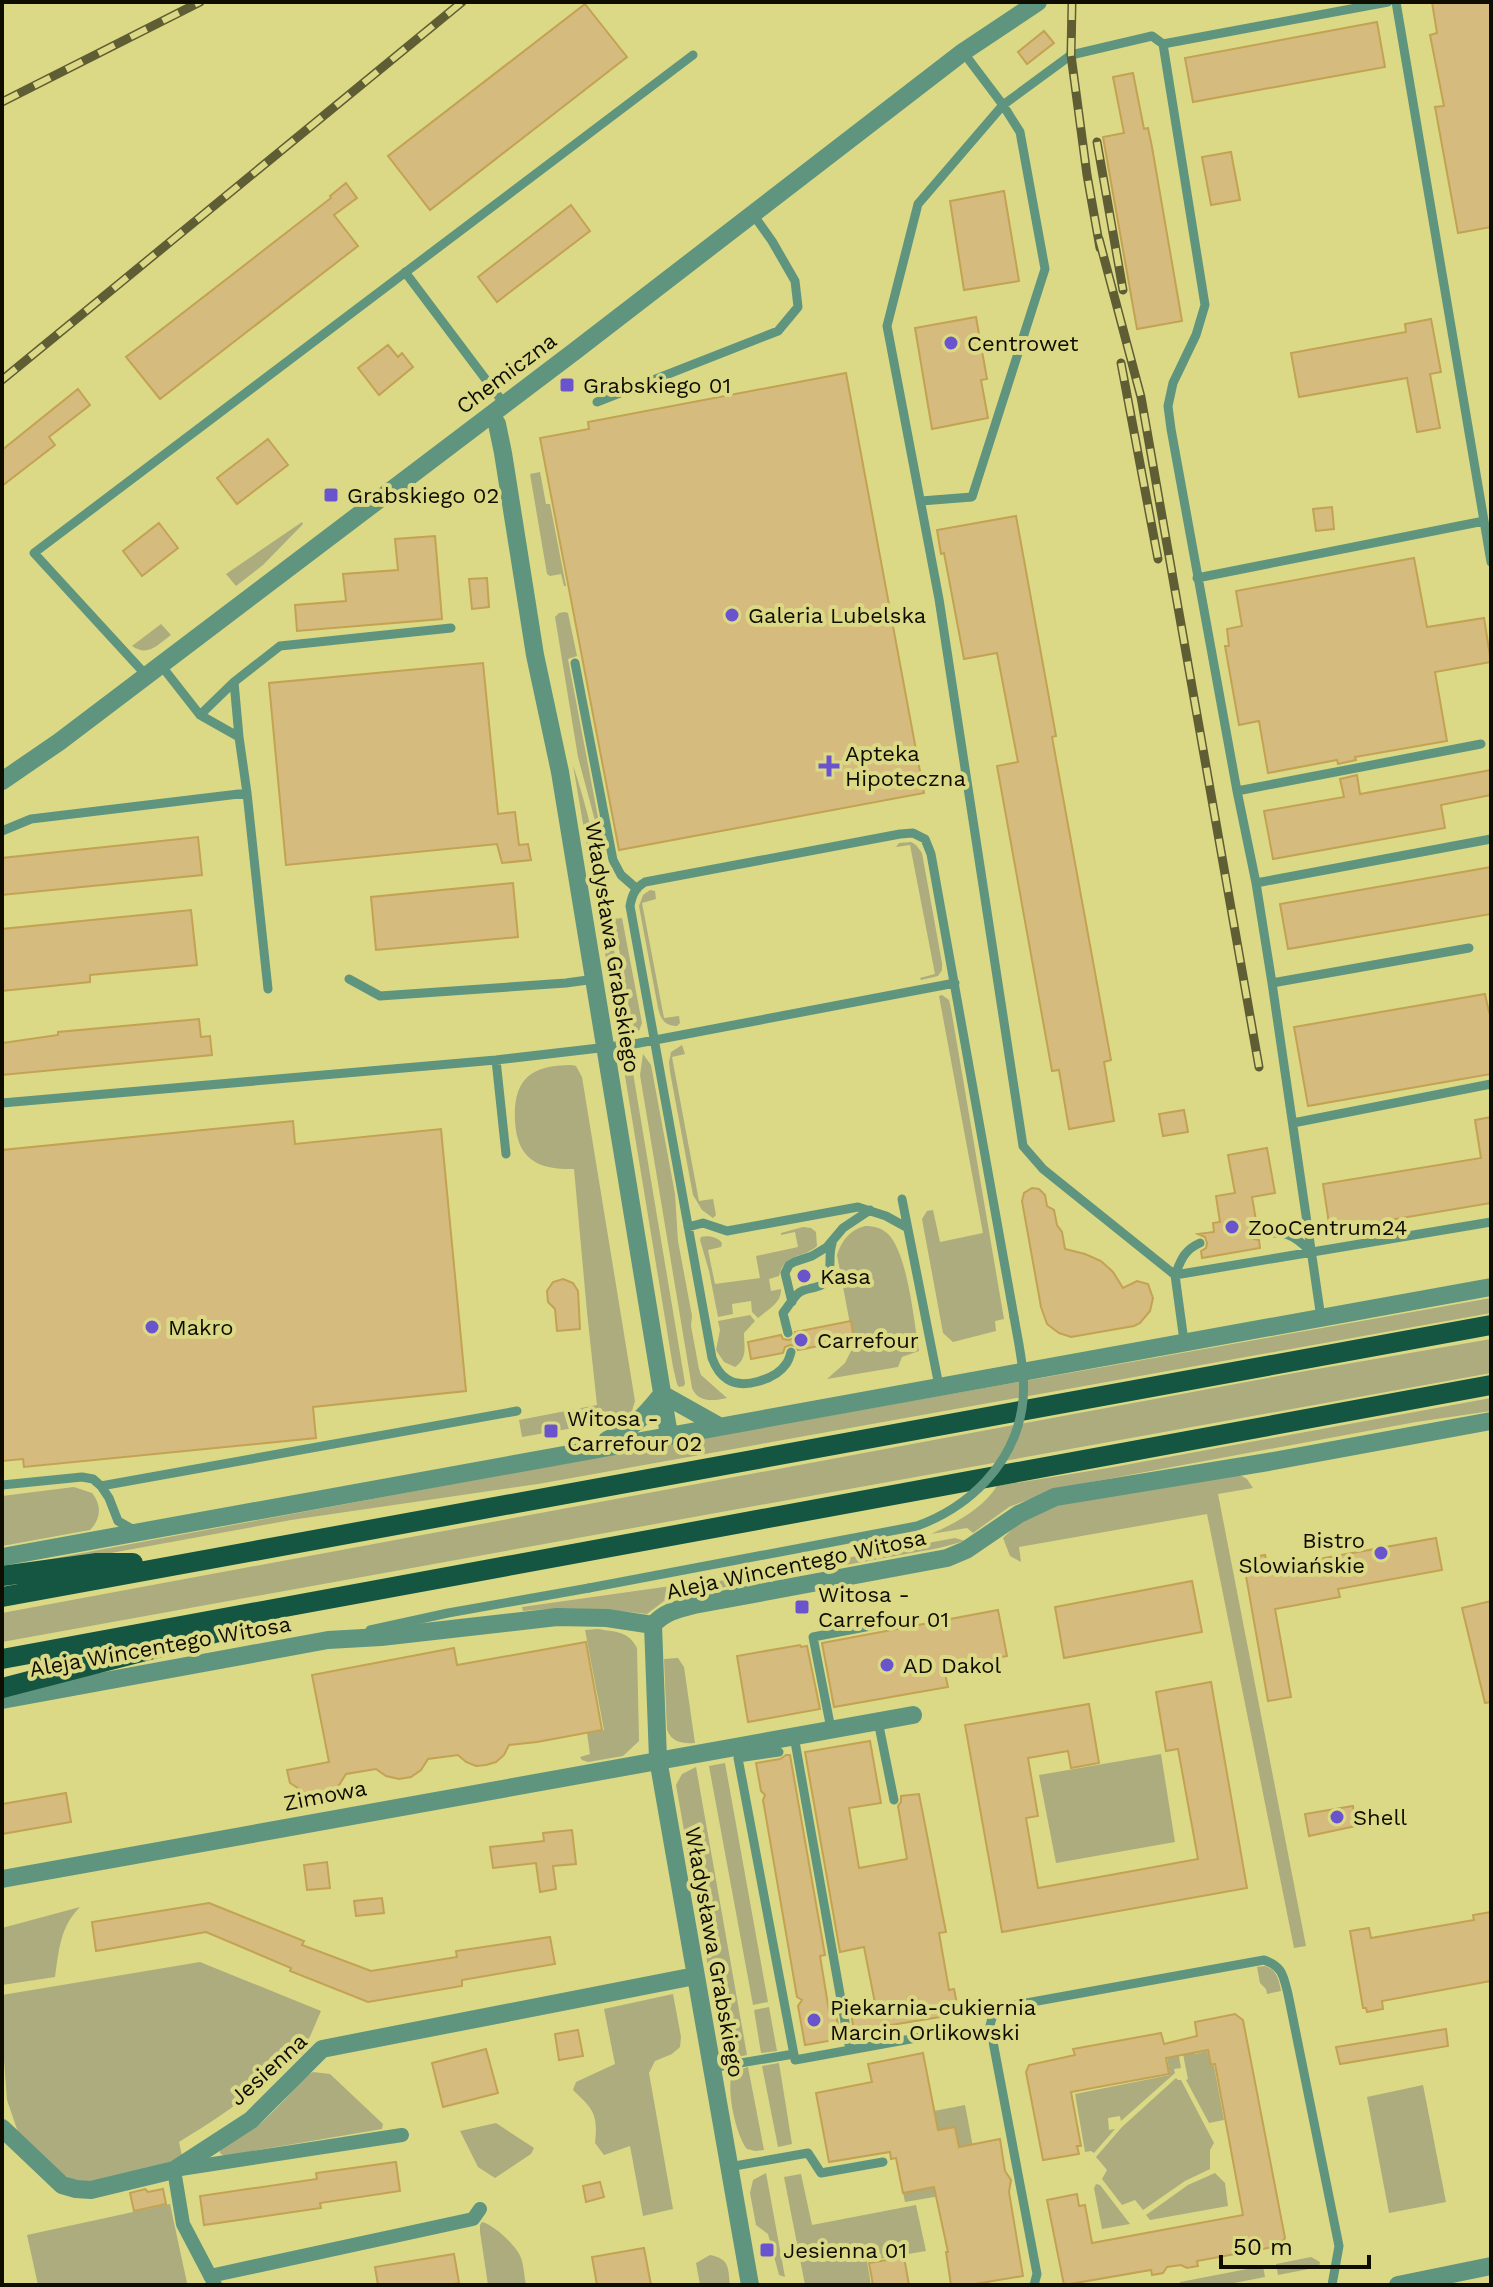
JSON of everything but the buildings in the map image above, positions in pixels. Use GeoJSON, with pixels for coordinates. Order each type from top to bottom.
{"type":"FeatureCollection","features":[{"type":"Feature","properties":{"kind":"main road"},"geometry":{"type":"LineString","coordinates":[[2,1597],[1491,1325]]}},
{"type":"Feature","properties":{"kind":"main road","name":"Aleja Wincentego Witosa"},"geometry":{"type":"LineString","coordinates":[[2,1659],[1491,1385]]}},
{"type":"Feature","properties":{"kind":"main road"},"geometry":{"type":"LineString","coordinates":[[2,1576],[97,1563],[193,1562]]}},
{"type":"Feature","properties":{"kind":"main road"},"geometry":{"type":"LineString","coordinates":[[2,1688],[223,1632],[296,1606]]}},
{"type":"Feature","properties":{"kind":"street","name":"Chemiczna"},"geometry":{"type":"LineString","coordinates":[[2,781],[59,742],[498,410],[963,52],[1038,2]]}},
{"type":"Feature","properties":{"kind":"street","name":"Władysława Grabskiego"},"geometry":{"type":"LineString","coordinates":[[498,410],[497,424],[528,614],[560,772],[669,1435]]}},
{"type":"Feature","properties":{"kind":"street"},"geometry":{"type":"LineString","coordinates":[[2,1557],[1491,1287]]}},
{"type":"Feature","properties":{"kind":"street"},"geometry":{"type":"LineString","coordinates":[[587,1450],[630,1429],[647,1414],[662,1394],[719,1426]]}},
{"type":"Feature","properties":{"kind":"street","name":"Aleja Wincentego Witosa"},"geometry":{"type":"LineString","coordinates":[[2,1700],[328,1640],[557,1617],[607,1618],[653,1625],[668,1612],[694,1605],[947,1558],[966,1550],[1019,1514],[1055,1497],[1491,1421]]}},
{"type":"Feature","properties":{"kind":"street","name":"Władysława Grabskiego"},"geometry":{"type":"LineString","coordinates":[[653,1625],[658,1759],[750,2285]]}},
{"type":"Feature","properties":{"kind":"street","name":"Zimowa"},"geometry":{"type":"LineString","coordinates":[[2,1879],[913,1715]]}},
{"type":"Feature","properties":{"kind":"street","name":"Jesienna"},"geometry":{"type":"LineString","coordinates":[[2,2128],[62,2185],[91,2190],[174,2170],[251,2120],[322,2049],[695,1976]]}},
{"type":"Feature","properties":{"kind":"street"},"geometry":{"type":"LineString","coordinates":[[402,2135],[174,2170],[183,2224],[212,2280],[473,2219],[480,2209]]}},
{"type":"Feature","properties":{"kind":"street"},"geometry":{"type":"LineString","coordinates":[[1398,2285],[1491,2266]]}},
{"type":"Feature","properties":{"kind":"lane"},"geometry":{"type":"LineString","coordinates":[[1163,44],[1388,2]]}},
{"type":"Feature","properties":{"kind":"lane"},"geometry":{"type":"LineString","coordinates":[[1396,2],[1491,562]]}},
{"type":"Feature","properties":{"kind":"lane"},"geometry":{"type":"LineString","coordinates":[[1321,1318],[1311,1252],[1293,1123],[1256,883],[1197,578],[1168,406],[1173,383],[1196,335],[1205,305],[1163,44],[1152,36],[1071,55],[1003,105],[918,204],[887,326],[939,599],[1023,1146],[1043,1169],[1175,1275],[1311,1252],[1491,1222]]}},
{"type":"Feature","properties":{"kind":"lane"},"geometry":{"type":"LineString","coordinates":[[921,501],[972,497],[1045,269],[1020,132],[963,52]]}},
{"type":"Feature","properties":{"kind":"lane"},"geometry":{"type":"LineString","coordinates":[[239,737],[200,715],[34,553],[693,55]]}},
{"type":"Feature","properties":{"kind":"lane"},"geometry":{"type":"LineString","coordinates":[[597,402],[778,331],[798,307],[795,281],[752,213]]}},
{"type":"Feature","properties":{"kind":"lane"},"geometry":{"type":"LineString","coordinates":[[405,272],[498,410]]}},
{"type":"Feature","properties":{"kind":"lane"},"geometry":{"type":"LineString","coordinates":[[1197,578],[1484,521]]}},
{"type":"Feature","properties":{"kind":"lane"},"geometry":{"type":"LineString","coordinates":[[200,715],[234,682],[280,646],[451,628]]}},
{"type":"Feature","properties":{"kind":"lane"},"geometry":{"type":"LineString","coordinates":[[575,663],[613,860],[621,875],[637,889]]}},
{"type":"Feature","properties":{"kind":"lane"},"geometry":{"type":"LineString","coordinates":[[234,682],[268,989]]}},
{"type":"Feature","properties":{"kind":"lane"},"geometry":{"type":"LineString","coordinates":[[1237,791],[1481,744]]}},
{"type":"Feature","properties":{"kind":"lane"},"geometry":{"type":"LineString","coordinates":[[2,831],[31,819],[247,793]]}},
{"type":"Feature","properties":{"kind":"lane"},"geometry":{"type":"LineString","coordinates":[[328,1640],[448,1613],[917,1526],[947,1514],[989,1479],[1008,1452],[1019,1423],[1023,1379],[929,845],[913,833],[645,882],[631,898],[712,1358],[716,1369],[727,1379],[746,1383],[786,1366],[791,1352]]}},
{"type":"Feature","properties":{"kind":"lane"},"geometry":{"type":"LineString","coordinates":[[1256,883],[1491,839]]}},
{"type":"Feature","properties":{"kind":"lane"},"geometry":{"type":"LineString","coordinates":[[1272,983],[1469,948]]}},
{"type":"Feature","properties":{"kind":"lane"},"geometry":{"type":"LineString","coordinates":[[349,979],[380,996],[595,979]]}},
{"type":"Feature","properties":{"kind":"lane"},"geometry":{"type":"LineString","coordinates":[[3,1105],[496,1060],[605,1047],[955,983]]}},
{"type":"Feature","properties":{"kind":"lane"},"geometry":{"type":"LineString","coordinates":[[496,1060],[506,1154]]}},
{"type":"Feature","properties":{"kind":"lane"},"geometry":{"type":"LineString","coordinates":[[1293,1123],[1491,1084]]}},
{"type":"Feature","properties":{"kind":"lane"},"geometry":{"type":"LineString","coordinates":[[902,1199],[939,1386]]}},
{"type":"Feature","properties":{"kind":"lane"},"geometry":{"type":"LineString","coordinates":[[688,1227],[703,1223],[727,1231],[858,1207],[906,1227]]}},
{"type":"Feature","properties":{"kind":"lane"},"geometry":{"type":"LineString","coordinates":[[792,1302],[785,1273],[789,1265],[820,1253],[843,1228],[870,1210]]}},
{"type":"Feature","properties":{"kind":"lane"},"geometry":{"type":"LineString","coordinates":[[1258,1233],[1284,1232],[1298,1238],[1311,1252]]}},
{"type":"Feature","properties":{"kind":"lane"},"geometry":{"type":"LineString","coordinates":[[788,1333],[783,1313],[800,1292],[823,1284],[828,1276],[829,1256],[835,1237]]}},
{"type":"Feature","properties":{"kind":"lane"},"geometry":{"type":"LineString","coordinates":[[1184,1341],[1175,1275],[1183,1254],[1200,1243]]}},
{"type":"Feature","properties":{"kind":"lane"},"geometry":{"type":"LineString","coordinates":[[101,1486],[517,1411]]}},
{"type":"Feature","properties":{"kind":"lane"},"geometry":{"type":"LineString","coordinates":[[2,1485],[82,1477],[93,1479],[109,1498],[118,1521],[139,1531]]}},
{"type":"Feature","properties":{"kind":"lane"},"geometry":{"type":"LineString","coordinates":[[831,1729],[813,1637],[907,1619]]}},
{"type":"Feature","properties":{"kind":"lane"},"geometry":{"type":"LineString","coordinates":[[878,1721],[894,1800]]}},
{"type":"Feature","properties":{"kind":"lane"},"geometry":{"type":"LineString","coordinates":[[794,1736],[850,2050]]}},
{"type":"Feature","properties":{"kind":"lane"},"geometry":{"type":"LineString","coordinates":[[779,1752],[738,1758],[795,2060],[949,2032]]}},
{"type":"Feature","properties":{"kind":"lane"},"geometry":{"type":"LineString","coordinates":[[1034,2285],[1037,2274],[990,2026],[991,2016],[1004,2007],[1264,1960],[1276,1964],[1283,1973],[1288,1994],[1339,2246],[1332,2285]]}},
{"type":"Feature","properties":{"kind":"lane"},"geometry":{"type":"LineString","coordinates":[[711,2068],[794,2054]]}},
{"type":"Feature","properties":{"kind":"lane"},"geometry":{"type":"LineString","coordinates":[[729,2167],[808,2153],[821,2173],[883,2162]]}},
{"type":"Feature","properties":{"kind":"green space"},"geometry":{"type":"Polygon","coordinates":[[[540,472],[546,504],[550,504],[566,586],[561,574],[547,574],[530,474],[540,472]]]}},
{"type":"Feature","properties":{"kind":"green space"},"geometry":{"type":"Polygon","coordinates":[[[302,522],[263,565],[236,586],[226,574],[302,522]]]}},
{"type":"Feature","properties":{"kind":"green space"},"geometry":{"type":"Polygon","coordinates":[[[568,613],[577,656],[568,659],[604,849],[578,757],[555,617],[568,613]]]}},
{"type":"Feature","properties":{"kind":"green space"},"geometry":{"type":"Polygon","coordinates":[[[161,624],[171,635],[148,650],[132,646],[161,624]]]}},
{"type":"Feature","properties":{"kind":"green space"},"geometry":{"type":"Polygon","coordinates":[[[573,765],[599,865],[627,1034],[620,1030],[617,1023],[573,765]]]}},
{"type":"Feature","properties":{"kind":"green space"},"geometry":{"type":"Polygon","coordinates":[[[911,842],[922,853],[942,963],[938,976],[921,980],[935,974],[910,845],[896,847],[899,843],[911,842]]]}},
{"type":"Feature","properties":{"kind":"green space"},"geometry":{"type":"Polygon","coordinates":[[[650,890],[655,891],[656,899],[642,903],[664,1018],[679,1016],[677,1026],[664,1022],[658,1008],[639,906],[643,895],[650,890]]]}},
{"type":"Feature","properties":{"kind":"green space"},"geometry":{"type":"Polygon","coordinates":[[[622,918],[642,1023],[639,1031],[634,1027],[630,1014],[614,919],[622,918]]]}},
{"type":"Feature","properties":{"kind":"green space"},"geometry":{"type":"Polygon","coordinates":[[[939,996],[949,1000],[951,1009],[1004,1319],[995,1321],[996,1331],[953,1342],[943,1333],[922,1219],[927,1211],[933,1210],[940,1242],[983,1233],[939,996]]]}},
{"type":"Feature","properties":{"kind":"green space"},"geometry":{"type":"Polygon","coordinates":[[[682,1045],[685,1054],[672,1057],[699,1201],[713,1199],[716,1215],[713,1218],[702,1210],[693,1195],[670,1072],[671,1052],[682,1045]]]}},
{"type":"Feature","properties":{"kind":"green space"},"geometry":{"type":"Polygon","coordinates":[[[643,1054],[651,1065],[675,1194],[678,1241],[699,1369],[701,1375],[727,1398],[702,1399],[692,1388],[640,1075],[643,1054]]]}},
{"type":"Feature","properties":{"kind":"green space"},"geometry":{"type":"Polygon","coordinates":[[[630,1055],[685,1383],[679,1387],[673,1367],[624,1070],[625,1060],[630,1055]]]}},
{"type":"Feature","properties":{"kind":"green space"},"geometry":{"type":"Polygon","coordinates":[[[576,1066],[582,1077],[635,1401],[632,1411],[619,1420],[522,1437],[519,1420],[597,1405],[574,1169],[540,1165],[532,1160],[520,1145],[515,1121],[517,1095],[527,1078],[545,1068],[576,1066]]]}},
{"type":"Feature","properties":{"kind":"green space"},"geometry":{"type":"Polygon","coordinates":[[[865,1226],[886,1232],[901,1257],[919,1351],[902,1357],[898,1367],[827,1379],[845,1363],[854,1345],[837,1255],[847,1236],[865,1226]]]}},
{"type":"Feature","properties":{"kind":"green space"},"geometry":{"type":"Polygon","coordinates":[[[803,1227],[816,1232],[817,1246],[790,1259],[779,1276],[769,1279],[771,1291],[781,1289],[773,1306],[758,1318],[752,1312],[751,1301],[732,1304],[733,1314],[718,1317],[701,1237],[713,1237],[722,1243],[721,1247],[708,1250],[715,1284],[760,1278],[756,1256],[798,1247],[795,1232],[781,1233],[803,1227]]]}},
{"type":"Feature","properties":{"kind":"green space"},"geometry":{"type":"Polygon","coordinates":[[[1491,1298],[1491,1313],[538,1484],[291,1520],[100,1555],[2,1568],[625,1452],[1491,1298]]]}},
{"type":"Feature","properties":{"kind":"green space"},"geometry":{"type":"Polygon","coordinates":[[[750,1315],[755,1321],[744,1333],[744,1356],[735,1367],[724,1362],[716,1350],[720,1330],[718,1321],[750,1315]]]}},
{"type":"Feature","properties":{"kind":"green space"},"geometry":{"type":"Polygon","coordinates":[[[1491,1339],[1491,1373],[2,1642],[2,1613],[1491,1339]]]}},
{"type":"Feature","properties":{"kind":"green space"},"geometry":{"type":"Polygon","coordinates":[[[1491,1398],[1491,1411],[1059,1488],[1009,1507],[973,1533],[967,1528],[931,1534],[968,1514],[984,1502],[997,1486],[1491,1398]]]}},
{"type":"Feature","properties":{"kind":"green space"},"geometry":{"type":"Polygon","coordinates":[[[1240,1475],[1253,1488],[1218,1494],[1306,1946],[1294,1948],[1207,1514],[1019,1547],[1021,1562],[1010,1556],[1003,1538],[1022,1520],[1058,1504],[1240,1475]]]}},
{"type":"Feature","properties":{"kind":"green space"},"geometry":{"type":"Polygon","coordinates":[[[74,1487],[92,1493],[99,1507],[98,1517],[90,1530],[2,1546],[2,1496],[74,1487]]]}},
{"type":"Feature","properties":{"kind":"green space"},"geometry":{"type":"Polygon","coordinates":[[[955,1538],[965,1541],[698,1592],[697,1585],[955,1538]]]}},
{"type":"Feature","properties":{"kind":"green space"},"geometry":{"type":"Polygon","coordinates":[[[685,1584],[687,1592],[672,1595],[647,1614],[585,1609],[523,1611],[522,1607],[685,1584]]]}},
{"type":"Feature","properties":{"kind":"green space"},"geometry":{"type":"Polygon","coordinates":[[[598,1629],[626,1635],[637,1648],[639,1741],[623,1756],[588,1762],[580,1757],[590,1754],[587,1733],[604,1730],[585,1630],[598,1629]]]}},
{"type":"Feature","properties":{"kind":"green space"},"geometry":{"type":"Polygon","coordinates":[[[678,1658],[684,1667],[695,1743],[678,1741],[667,1730],[664,1659],[678,1658]]]}},
{"type":"Feature","properties":{"kind":"green space"},"geometry":{"type":"Polygon","coordinates":[[[1161,1754],[1175,1842],[1056,1863],[1039,1775],[1161,1754]]]}},
{"type":"Feature","properties":{"kind":"green space"},"geometry":{"type":"Polygon","coordinates":[[[725,1763],[768,2002],[753,2005],[709,1766],[725,1763]]]}},
{"type":"Feature","properties":{"kind":"green space"},"geometry":{"type":"Polygon","coordinates":[[[696,1767],[747,2055],[743,2056],[733,2055],[722,2046],[676,1785],[682,1774],[696,1767]]]}},
{"type":"Feature","properties":{"kind":"green space"},"geometry":{"type":"Polygon","coordinates":[[[80,1907],[64,1931],[55,1977],[2,1985],[2,1928],[80,1907]]]}},
{"type":"Feature","properties":{"kind":"green space"},"geometry":{"type":"Polygon","coordinates":[[[200,1962],[321,2011],[302,2055],[290,2049],[252,2091],[179,2142],[182,2156],[161,2168],[92,2187],[65,2176],[19,2135],[7,2100],[2,1995],[200,1962]]]}},
{"type":"Feature","properties":{"kind":"green space"},"geometry":{"type":"Polygon","coordinates":[[[1265,1966],[1275,1973],[1281,1991],[1267,1994],[1260,1983],[1257,1967],[1265,1966]]]}},
{"type":"Feature","properties":{"kind":"green space"},"geometry":{"type":"Polygon","coordinates":[[[673,1994],[680,2047],[655,2061],[649,2073],[673,2209],[643,2216],[630,2146],[604,2155],[595,2143],[593,2113],[573,2090],[576,2082],[615,2064],[604,2009],[673,1994]]]}},
{"type":"Feature","properties":{"kind":"green space"},"geometry":{"type":"Polygon","coordinates":[[[769,2007],[777,2051],[761,2053],[754,2010],[769,2007]]]}},
{"type":"Feature","properties":{"kind":"green space"},"geometry":{"type":"Polygon","coordinates":[[[1165,2045],[1178,2050],[1181,2068],[1174,2069],[1175,2073],[1121,2121],[1120,2116],[1108,2118],[1109,2130],[1115,2129],[1094,2153],[1085,2152],[1075,2094],[1170,2075],[1165,2045]]]}},
{"type":"Feature","properties":{"kind":"green space"},"geometry":{"type":"Polygon","coordinates":[[[1192,2045],[1195,2054],[1207,2051],[1211,2066],[1214,2066],[1224,2120],[1209,2123],[1186,2080],[1182,2049],[1192,2045]]]}},
{"type":"Feature","properties":{"kind":"green space"},"geometry":{"type":"Polygon","coordinates":[[[779,2063],[792,2144],[778,2147],[762,2066],[779,2063]]]}},
{"type":"Feature","properties":{"kind":"green space"},"geometry":{"type":"Polygon","coordinates":[[[748,2067],[764,2150],[747,2149],[733,2111],[730,2088],[733,2072],[748,2067]]]}},
{"type":"Feature","properties":{"kind":"green space"},"geometry":{"type":"Polygon","coordinates":[[[313,2072],[330,2074],[383,2124],[382,2129],[224,2156],[220,2153],[220,2149],[262,2122],[313,2072]]]}},
{"type":"Feature","properties":{"kind":"green space"},"geometry":{"type":"Polygon","coordinates":[[[1176,2078],[1181,2080],[1214,2143],[1210,2150],[1210,2169],[1185,2181],[1143,2210],[1135,2200],[1122,2205],[1102,2179],[1107,2170],[1096,2157],[1122,2127],[1176,2078]]]}},
{"type":"Feature","properties":{"kind":"green space"},"geometry":{"type":"Polygon","coordinates":[[[1423,2085],[1446,2202],[1389,2213],[1367,2097],[1423,2085]]]}},
{"type":"Feature","properties":{"kind":"green space"},"geometry":{"type":"Polygon","coordinates":[[[965,2105],[981,2189],[905,2202],[903,2193],[965,2182],[938,2130],[934,2111],[965,2105]]]}},
{"type":"Feature","properties":{"kind":"green space"},"geometry":{"type":"Polygon","coordinates":[[[496,2123],[534,2148],[531,2154],[495,2178],[478,2167],[460,2131],[496,2123]]]}},
{"type":"Feature","properties":{"kind":"green space"},"geometry":{"type":"Polygon","coordinates":[[[766,2173],[785,2277],[779,2275],[768,2234],[756,2225],[750,2193],[753,2180],[766,2173]]]}},
{"type":"Feature","properties":{"kind":"green space"},"geometry":{"type":"Polygon","coordinates":[[[1215,2173],[1225,2183],[1228,2206],[1150,2220],[1146,2215],[1188,2185],[1215,2173]]]}},
{"type":"Feature","properties":{"kind":"green space"},"geometry":{"type":"Polygon","coordinates":[[[801,2174],[812,2225],[916,2205],[926,2251],[867,2261],[871,2285],[805,2285],[784,2177],[801,2174]]]}},
{"type":"Feature","properties":{"kind":"green space"},"geometry":{"type":"Polygon","coordinates":[[[1096,2184],[1100,2185],[1130,2224],[1102,2229],[1094,2188],[1096,2184]]]}},
{"type":"Feature","properties":{"kind":"green space"},"geometry":{"type":"Polygon","coordinates":[[[170,2204],[187,2283],[38,2285],[27,2235],[170,2204]]]}},
{"type":"Feature","properties":{"kind":"green space"},"geometry":{"type":"Polygon","coordinates":[[[482,2222],[498,2231],[519,2253],[526,2285],[488,2285],[480,2232],[482,2222]]]}},
{"type":"Feature","properties":{"kind":"green space"},"geometry":{"type":"Polygon","coordinates":[[[710,2255],[725,2262],[730,2285],[700,2285],[696,2263],[710,2255]]]}},
{"type":"Feature","properties":{"kind":"green space"},"geometry":{"type":"Polygon","coordinates":[[[1311,2257],[1320,2262],[1319,2267],[1278,2275],[1276,2264],[1311,2257]]]}},
{"type":"Feature","properties":{"kind":"green space"},"geometry":{"type":"Polygon","coordinates":[[[1263,2266],[1265,2277],[1224,2285],[1181,2285],[1180,2282],[1263,2266]]]}},
{"type":"Feature","properties":{"kind":"railway"},"geometry":{"type":"LineString","coordinates":[[2,102],[200,2]]}},
{"type":"Feature","properties":{"kind":"railway"},"geometry":{"type":"LineString","coordinates":[[2,380],[462,2]]}},
{"type":"Feature","properties":{"kind":"railway"},"geometry":{"type":"LineString","coordinates":[[1072,2],[1071,55],[1100,248]]}},
{"type":"Feature","properties":{"kind":"railway"},"geometry":{"type":"LineString","coordinates":[[1097,142],[1123,290]]}},
{"type":"Feature","properties":{"kind":"railway"},"geometry":{"type":"LineString","coordinates":[[1099,239],[1141,397],[1259,1067]]}},
{"type":"Feature","properties":{"kind":"railway"},"geometry":{"type":"LineString","coordinates":[[1121,363],[1158,559]]}},
{"type":"Feature","properties":{"kind":"place","name":"Centrowet"},"geometry":{"type":"Point","coordinates":[951,343]}},
{"type":"Feature","properties":{"kind":"place","name":"Grabskiego 01"},"geometry":{"type":"Point","coordinates":[567,385]}},
{"type":"Feature","properties":{"kind":"place","name":"Grabskiego 02"},"geometry":{"type":"Point","coordinates":[331,495]}},
{"type":"Feature","properties":{"kind":"place","name":"Galeria Lubelska"},"geometry":{"type":"Point","coordinates":[732,615]}},
{"type":"Feature","properties":{"kind":"place","name":"Apteka Hipoteczna"},"geometry":{"type":"Point","coordinates":[829,766]}},
{"type":"Feature","properties":{"kind":"place","name":"ZooCentrum24"},"geometry":{"type":"Point","coordinates":[1232,1227]}},
{"type":"Feature","properties":{"kind":"place","name":"Kasa"},"geometry":{"type":"Point","coordinates":[804,1276]}},
{"type":"Feature","properties":{"kind":"place","name":"Makro"},"geometry":{"type":"Point","coordinates":[152,1327]}},
{"type":"Feature","properties":{"kind":"place","name":"Carrefour"},"geometry":{"type":"Point","coordinates":[801,1340]}},
{"type":"Feature","properties":{"kind":"place","name":"Witosa - Carrefour 02"},"geometry":{"type":"Point","coordinates":[551,1431]}},
{"type":"Feature","properties":{"kind":"place","name":"Bistro Slowiańskie"},"geometry":{"type":"Point","coordinates":[1381,1553]}},
{"type":"Feature","properties":{"kind":"place","name":"Witosa - Carrefour 01"},"geometry":{"type":"Point","coordinates":[802,1607]}},
{"type":"Feature","properties":{"kind":"place","name":"AD Dakol"},"geometry":{"type":"Point","coordinates":[887,1665]}},
{"type":"Feature","properties":{"kind":"place","name":"Shell"},"geometry":{"type":"Point","coordinates":[1337,1817]}},
{"type":"Feature","properties":{"kind":"place","name":"Piekarnia-cukiernia Marcin Orlikowski"},"geometry":{"type":"Point","coordinates":[814,2020]}},
{"type":"Feature","properties":{"kind":"place","name":"Jesienna 01"},"geometry":{"type":"Point","coordinates":[767,2250]}}]}
